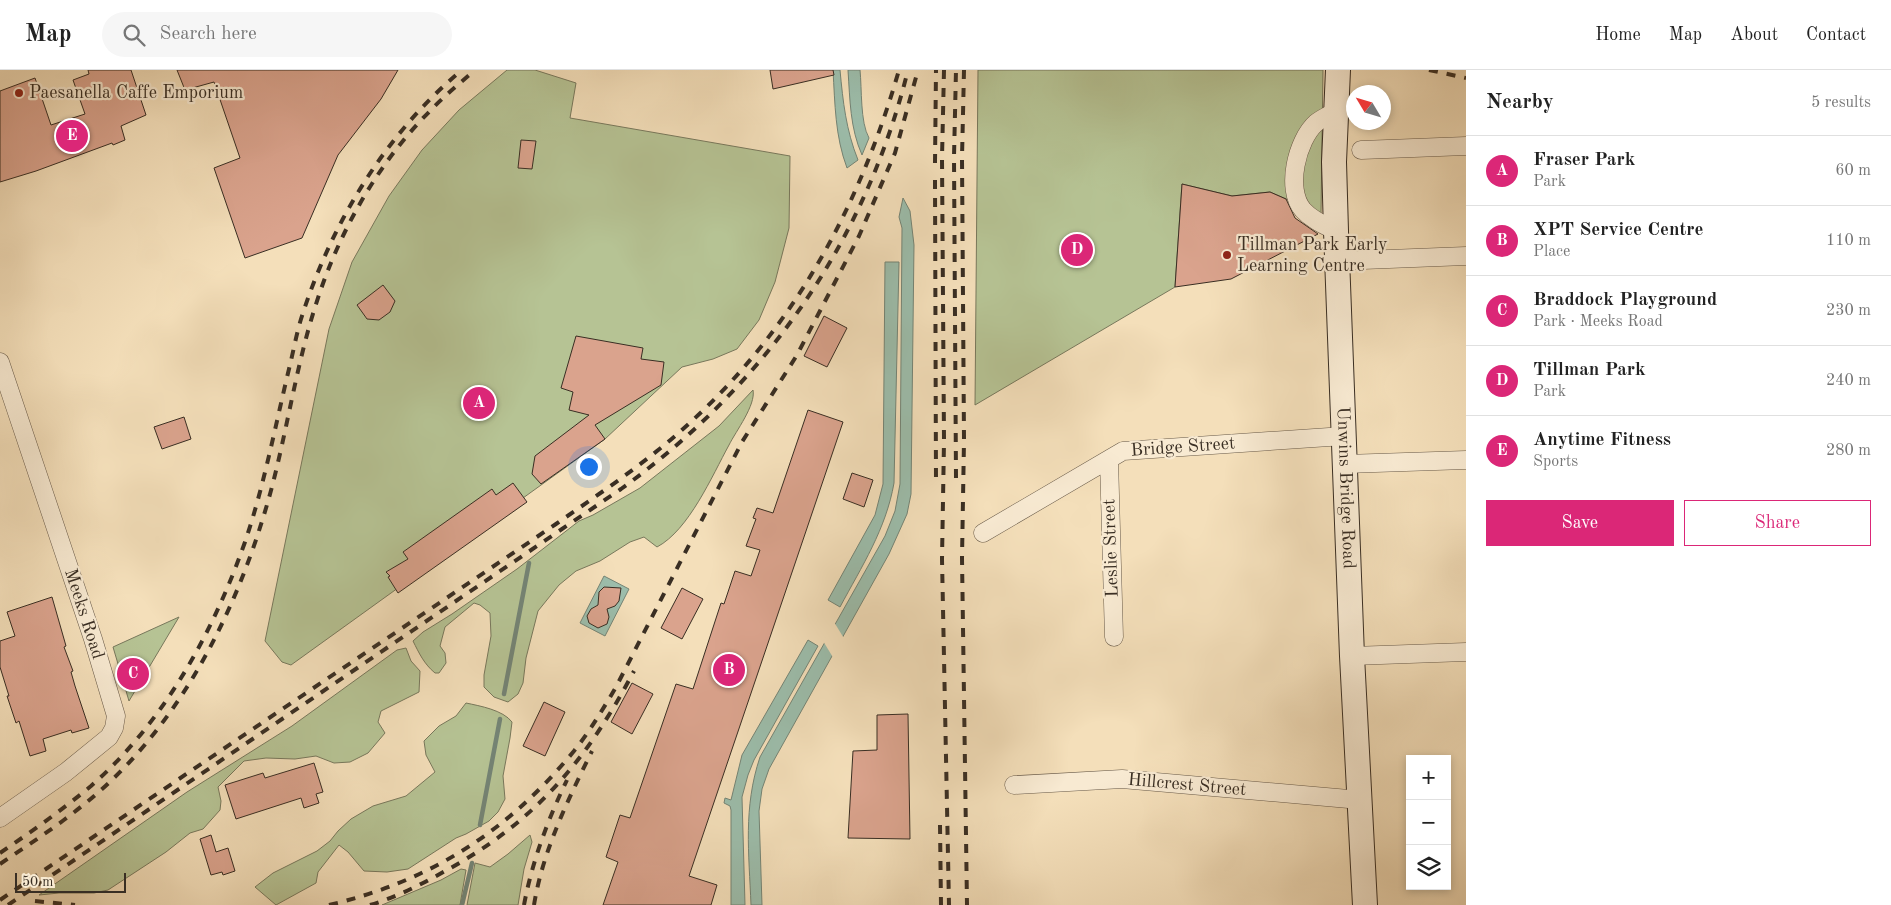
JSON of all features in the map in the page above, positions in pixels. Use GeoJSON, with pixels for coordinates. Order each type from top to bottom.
{"type":"FeatureCollection","features":[{"type":"Feature","properties":{"kind":"main road","name":"Unwins Bridge Road"},"geometry":{"type":"LineString","coordinates":[[1338,70],[1334,162],[1336,231],[1352,656],[1365,905]]}},
{"type":"Feature","properties":{"kind":"street"},"geometry":{"type":"LineString","coordinates":[[1336,111],[1316,123],[1304,139],[1297,156],[1295,174],[1296,191],[1301,208],[1312,219],[1336,231]]}},
{"type":"Feature","properties":{"kind":"street"},"geometry":{"type":"LineString","coordinates":[[1361,150],[1466,146]]}},
{"type":"Feature","properties":{"kind":"street"},"geometry":{"type":"LineString","coordinates":[[1337,261],[1466,256]]}},
{"type":"Feature","properties":{"kind":"street","name":"Meeks Road"},"geometry":{"type":"LineString","coordinates":[[0,362],[93,639],[116,716],[114,728],[109,737],[66,772],[0,818]]}},
{"type":"Feature","properties":{"kind":"street","name":"Bridge Street"},"geometry":{"type":"LineString","coordinates":[[983,534],[1123,451],[1344,436]]}},
{"type":"Feature","properties":{"kind":"street","name":"Leslie Street"},"geometry":{"type":"LineString","coordinates":[[1108,460],[1114,637]]}},
{"type":"Feature","properties":{"kind":"street"},"geometry":{"type":"LineString","coordinates":[[1346,464],[1466,460]]}},
{"type":"Feature","properties":{"kind":"street"},"geometry":{"type":"LineString","coordinates":[[1352,656],[1466,652]]}},
{"type":"Feature","properties":{"kind":"street","name":"Hillcrest Street"},"geometry":{"type":"LineString","coordinates":[[1014,785],[1122,779],[1360,800]]}},
{"type":"Feature","properties":{"kind":"shaded area"},"geometry":{"type":"Polygon","coordinates":[[[507,70],[535,70],[576,83],[570,118],[790,156],[789,228],[775,282],[759,320],[737,349],[713,359],[682,367],[605,439],[291,665],[282,662],[265,641],[329,329],[352,262],[389,196],[422,150],[459,110],[507,70]]]}},
{"type":"Feature","properties":{"kind":"shaded area"},"geometry":{"type":"Polygon","coordinates":[[[833,70],[840,70],[848,127],[858,160],[847,168],[838,132],[833,70]]]}},
{"type":"Feature","properties":{"kind":"shaded area"},"geometry":{"type":"Polygon","coordinates":[[[848,70],[860,70],[864,123],[869,138],[862,155],[853,124],[848,70]]]}},
{"type":"Feature","properties":{"kind":"shaded area"},"geometry":{"type":"Polygon","coordinates":[[[978,70],[1323,70],[1321,214],[1270,192],[1232,196],[1182,184],[1175,287],[975,405],[978,70]]]}},
{"type":"Feature","properties":{"kind":"shaded area"},"geometry":{"type":"Polygon","coordinates":[[[903,198],[910,211],[914,245],[911,494],[907,514],[889,554],[769,769],[762,789],[759,811],[762,905],[751,905],[748,849],[749,813],[751,794],[760,757],[885,536],[895,511],[900,484],[902,228],[899,217],[903,198]]]}},
{"type":"Feature","properties":{"kind":"shaded area"},"geometry":{"type":"Polygon","coordinates":[[[885,262],[899,262],[894,483],[879,532],[840,607],[828,600],[875,515],[883,484],[885,262]]]}},
{"type":"Feature","properties":{"kind":"shaded area"},"geometry":{"type":"Polygon","coordinates":[[[753,390],[751,403],[745,418],[699,501],[669,539],[657,547],[644,537],[630,542],[600,561],[576,571],[559,585],[538,611],[526,658],[523,683],[518,694],[508,702],[494,697],[484,687],[484,675],[491,636],[490,613],[474,603],[445,627],[440,646],[445,653],[446,663],[439,673],[435,673],[428,666],[413,641],[423,632],[517,569],[579,521],[640,488],[719,426],[753,390]]]}},
{"type":"Feature","properties":{"kind":"shaded area"},"geometry":{"type":"Polygon","coordinates":[[[604,576],[629,589],[605,636],[580,623],[604,576]]]}},
{"type":"Feature","properties":{"kind":"shaded area"},"geometry":{"type":"Polygon","coordinates":[[[179,617],[129,701],[113,647],[179,617]]]}},
{"type":"Feature","properties":{"kind":"shaded area"},"geometry":{"type":"Polygon","coordinates":[[[808,640],[818,646],[754,760],[748,775],[742,797],[745,905],[731,905],[731,810],[730,806],[724,803],[725,798],[731,800],[742,755],[808,640]]]}},
{"type":"Feature","properties":{"kind":"shaded area"},"geometry":{"type":"Polygon","coordinates":[[[406,648],[411,661],[420,671],[419,692],[381,711],[378,722],[385,733],[368,753],[350,762],[334,763],[316,756],[295,759],[266,758],[244,761],[218,787],[221,801],[220,810],[203,829],[190,833],[166,852],[108,890],[94,893],[39,895],[187,792],[292,726],[397,650],[406,648]]]}},
{"type":"Feature","properties":{"kind":"shaded area"},"geometry":{"type":"Polygon","coordinates":[[[466,703],[503,714],[512,722],[503,776],[505,799],[498,812],[489,821],[456,838],[408,869],[387,872],[364,871],[348,852],[339,845],[318,872],[316,883],[276,905],[255,887],[273,873],[317,851],[330,841],[351,819],[373,806],[406,796],[435,772],[426,755],[424,741],[439,726],[456,716],[466,703]]]}},
{"type":"Feature","properties":{"kind":"shaded area"},"geometry":{"type":"Polygon","coordinates":[[[530,835],[532,842],[524,869],[518,905],[467,905],[475,863],[490,867],[530,835]]]}},
{"type":"Feature","properties":{"kind":"shaded area"},"geometry":{"type":"Polygon","coordinates":[[[461,869],[466,870],[460,905],[382,905],[441,880],[461,869]]]}},
{"type":"Feature","properties":{"kind":"pier"},"geometry":{"type":"Polygon","coordinates":[[[834,622],[845,640],[834,659],[823,641],[834,622]]]}},
{"type":"Feature","properties":{"kind":"building"},"geometry":{"type":"Polygon","coordinates":[[[88,70],[131,70],[146,115],[121,126],[125,140],[0,182],[0,91],[35,78],[51,125],[85,114],[73,80],[89,74],[88,70]]]}},
{"type":"Feature","properties":{"kind":"building"},"geometry":{"type":"Polygon","coordinates":[[[177,70],[398,70],[381,99],[338,155],[302,238],[245,258],[214,168],[240,158],[214,82],[185,90],[177,70]]]}},
{"type":"Feature","properties":{"kind":"building"},"geometry":{"type":"Polygon","coordinates":[[[770,70],[833,70],[834,75],[773,89],[770,70]]]}},
{"type":"Feature","properties":{"kind":"building"},"geometry":{"type":"Polygon","coordinates":[[[521,140],[536,141],[532,169],[518,168],[521,140]]]}},
{"type":"Feature","properties":{"kind":"building","name":"Tillman Park Early Learning Centre"},"geometry":{"type":"Polygon","coordinates":[[[1182,184],[1232,196],[1270,192],[1286,199],[1295,218],[1318,234],[1231,279],[1175,287],[1182,184]]]}},
{"type":"Feature","properties":{"kind":"building"},"geometry":{"type":"Polygon","coordinates":[[[383,285],[395,301],[390,312],[379,320],[367,319],[357,305],[383,285]]]}},
{"type":"Feature","properties":{"kind":"building"},"geometry":{"type":"Polygon","coordinates":[[[824,316],[847,328],[827,367],[804,356],[824,316]]]}},
{"type":"Feature","properties":{"kind":"building"},"geometry":{"type":"Polygon","coordinates":[[[576,336],[643,348],[641,359],[664,362],[661,385],[595,425],[605,439],[541,484],[532,474],[535,456],[589,415],[569,410],[573,392],[561,388],[576,336]]]}},
{"type":"Feature","properties":{"kind":"building"},"geometry":{"type":"Polygon","coordinates":[[[808,410],[843,422],[689,876],[717,885],[711,905],[603,905],[618,862],[606,857],[620,815],[630,818],[676,684],[693,689],[721,603],[724,604],[735,571],[751,576],[760,550],[746,546],[756,519],[753,518],[757,508],[773,513],[808,410]]]}},
{"type":"Feature","properties":{"kind":"building"},"geometry":{"type":"Polygon","coordinates":[[[184,417],[191,439],[162,449],[154,427],[184,417]]]}},
{"type":"Feature","properties":{"kind":"building"},"geometry":{"type":"Polygon","coordinates":[[[852,473],[873,480],[864,507],[843,499],[852,473]]]}},
{"type":"Feature","properties":{"kind":"building"},"geometry":{"type":"Polygon","coordinates":[[[513,483],[527,502],[398,593],[386,572],[408,559],[403,552],[492,489],[496,495],[513,483]]]}},
{"type":"Feature","properties":{"kind":"building"},"geometry":{"type":"Polygon","coordinates":[[[604,587],[621,588],[619,601],[615,606],[607,609],[609,617],[607,624],[598,628],[589,623],[587,616],[591,609],[598,605],[599,592],[604,587]]]}},
{"type":"Feature","properties":{"kind":"building"},"geometry":{"type":"Polygon","coordinates":[[[682,588],[703,599],[682,639],[661,628],[682,588]]]}},
{"type":"Feature","properties":{"kind":"building"},"geometry":{"type":"Polygon","coordinates":[[[52,597],[66,646],[64,647],[73,671],[71,672],[89,728],[72,733],[71,730],[43,739],[46,751],[30,756],[19,721],[16,723],[7,696],[9,696],[0,667],[0,641],[15,636],[7,612],[52,597]]]}},
{"type":"Feature","properties":{"kind":"building"},"geometry":{"type":"Polygon","coordinates":[[[632,683],[653,694],[632,734],[611,722],[632,683]]]}},
{"type":"Feature","properties":{"kind":"building"},"geometry":{"type":"Polygon","coordinates":[[[544,702],[565,712],[545,756],[523,746],[544,702]]]}},
{"type":"Feature","properties":{"kind":"building"},"geometry":{"type":"Polygon","coordinates":[[[908,714],[910,839],[848,838],[853,751],[877,750],[877,715],[908,714]]]}},
{"type":"Feature","properties":{"kind":"building"},"geometry":{"type":"Polygon","coordinates":[[[314,763],[323,792],[316,794],[319,803],[304,808],[301,798],[236,819],[225,785],[263,773],[265,778],[314,763]]]}},
{"type":"Feature","properties":{"kind":"building"},"geometry":{"type":"Polygon","coordinates":[[[211,835],[216,852],[228,848],[235,871],[223,875],[222,872],[211,875],[200,839],[211,835]]]}},
{"type":"Feature","properties":{"kind":"waterway"},"geometry":{"type":"LineString","coordinates":[[504,694],[529,563]]}},
{"type":"Feature","properties":{"kind":"waterway"},"geometry":{"type":"LineString","coordinates":[[480,825],[500,719]]}},
{"type":"Feature","properties":{"kind":"waterway"},"geometry":{"type":"LineString","coordinates":[[462,905],[472,863]]}},
{"type":"Feature","properties":{"kind":"railway"},"geometry":{"type":"LineString","coordinates":[[0,853],[80,795],[117,761],[141,734],[183,674],[218,610],[245,542],[264,478],[301,319],[328,249],[345,215],[385,152],[434,95],[462,70]]}},
{"type":"Feature","properties":{"kind":"railway"},"geometry":{"type":"LineString","coordinates":[[0,864],[72,814],[114,778],[144,746],[194,676],[215,638],[233,599],[263,518],[278,463],[310,323],[338,246],[350,221],[378,174],[394,152],[434,106],[475,70]]}},
{"type":"Feature","properties":{"kind":"railway"},"geometry":{"type":"LineString","coordinates":[[0,900],[556,524],[637,467],[683,429],[722,391],[757,352],[789,309],[817,265],[842,219],[864,171],[883,121],[899,70]]}},
{"type":"Feature","properties":{"kind":"railway"},"geometry":{"type":"LineString","coordinates":[[8,905],[621,489],[673,448],[721,404],[764,356],[802,305],[836,251],[865,194],[889,133],[908,70]]}},
{"type":"Feature","properties":{"kind":"railway"},"geometry":{"type":"LineString","coordinates":[[329,905],[366,895],[401,882],[434,867],[465,849],[494,829],[549,780],[585,736],[616,687],[742,442],[797,355],[859,236],[895,153],[918,70]]}},
{"type":"Feature","properties":{"kind":"railway"},"geometry":{"type":"LineString","coordinates":[[935,163],[936,70]]}},
{"type":"Feature","properties":{"kind":"railway"},"geometry":{"type":"LineString","coordinates":[[944,70],[942,158],[944,441],[942,559],[949,905]]}},
{"type":"Feature","properties":{"kind":"railway"},"geometry":{"type":"LineString","coordinates":[[956,70],[954,157],[956,478]]}},
{"type":"Feature","properties":{"kind":"railway"},"geometry":{"type":"LineString","coordinates":[[964,70],[962,158],[964,440],[962,558],[967,905]]}},
{"type":"Feature","properties":{"kind":"railway"},"geometry":{"type":"LineString","coordinates":[[1429,70],[1466,78]]}},
{"type":"Feature","properties":{"kind":"railway"},"geometry":{"type":"LineString","coordinates":[[935,180],[936,485]]}},
{"type":"Feature","properties":{"kind":"railway"},"geometry":{"type":"LineString","coordinates":[[370,905],[409,890],[447,870],[479,851],[533,809],[578,760],[616,703],[634,671]]}},
{"type":"Feature","properties":{"kind":"railway"},"geometry":{"type":"LineString","coordinates":[[534,905],[543,865],[557,826],[592,751]]}},
{"type":"Feature","properties":{"kind":"railway"},"geometry":{"type":"LineString","coordinates":[[524,905],[541,841],[567,780]]}},
{"type":"Feature","properties":{"kind":"railway"},"geometry":{"type":"LineString","coordinates":[[940,825],[941,905]]}},
{"type":"Feature","properties":{"kind":"railway"},"geometry":{"type":"LineString","coordinates":[[35,901],[75,905]]}},
{"type":"Feature","properties":{"kind":"place","name":"Paesanella Caffe Emporium"},"geometry":{"type":"Point","coordinates":[19,93]}},
{"type":"Feature","properties":{"kind":"place","name":"Anytime Fitness"},"geometry":{"type":"Point","coordinates":[72,136]}},
{"type":"Feature","properties":{"kind":"place","name":"Tillman Park"},"geometry":{"type":"Point","coordinates":[1077,250]}},
{"type":"Feature","properties":{"kind":"place","name":"Tillman Park Early Learning Centre"},"geometry":{"type":"Point","coordinates":[1227,255]}},
{"type":"Feature","properties":{"kind":"place","name":"Fraser Park"},"geometry":{"type":"Point","coordinates":[479,403]}},
{"type":"Feature","properties":{"kind":"place","name":"XPT Service Centre"},"geometry":{"type":"Point","coordinates":[729,670]}},
{"type":"Feature","properties":{"kind":"place","name":"Braddock Playground"},"geometry":{"type":"Point","coordinates":[133,674]}}]}
